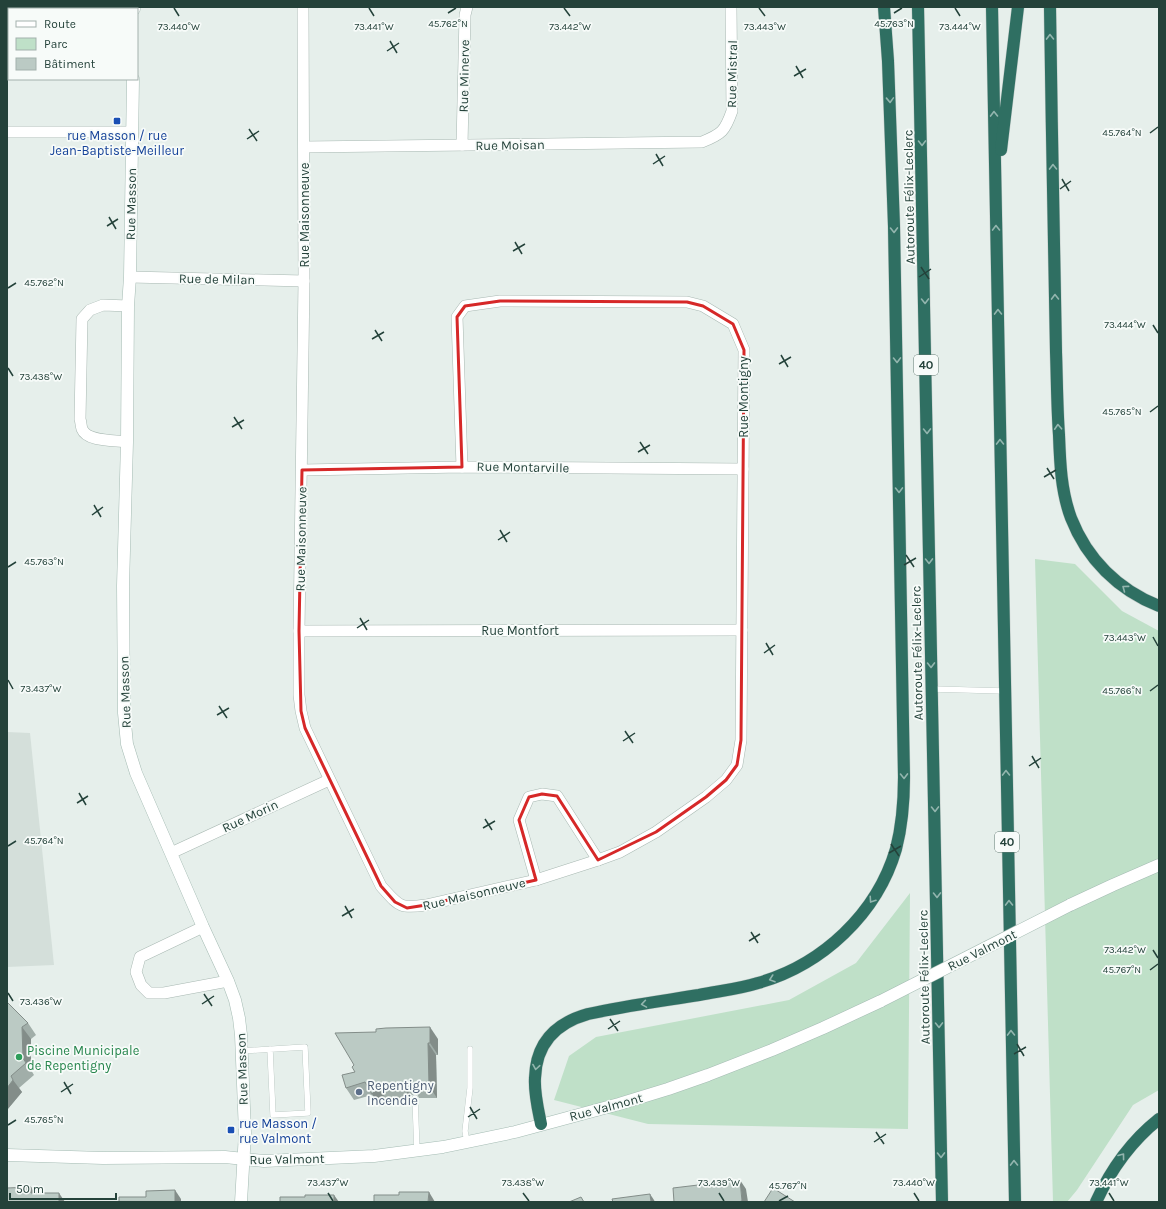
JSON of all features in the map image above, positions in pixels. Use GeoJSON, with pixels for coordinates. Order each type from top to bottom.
{"type":"FeatureCollection","features":[{"type":"Feature","properties":{"kind":"highway"},"geometry":{"type":"LineString","coordinates":[[541,1124],[534,1078],[535,1070],[539,1054],[543,1046],[558,1027],[574,1018],[588,1014],[747,986],[774,978],[802,966],[838,941],[863,912],[880,886],[896,850],[902,822],[904,777],[894,226],[890,96],[884,7]]}},
{"type":"Feature","properties":{"kind":"highway"},"geometry":{"type":"LineString","coordinates":[[910,7],[921,104]]}},
{"type":"Feature","properties":{"kind":"highway","name":"Autoroute Félix-Leclerc"},"geometry":{"type":"LineString","coordinates":[[918,7],[942,1202]]}},
{"type":"Feature","properties":{"kind":"highway","name":"40"},"geometry":{"type":"LineString","coordinates":[[992,7],[1015,1202]]}},
{"type":"Feature","properties":{"kind":"highway"},"geometry":{"type":"LineString","coordinates":[[996,195],[1018,7]]}},
{"type":"Feature","properties":{"kind":"highway"},"geometry":{"type":"LineString","coordinates":[[1050,7],[1057,399],[1060,466],[1063,492],[1066,505],[1076,530],[1092,556],[1102,568],[1127,590],[1159,606]]}},
{"type":"Feature","properties":{"kind":"highway"},"geometry":{"type":"LineString","coordinates":[[1096,1202],[1112,1171],[1123,1154],[1138,1137],[1159,1119]]}},
{"type":"Feature","properties":{"kind":"street","name":"Rue Maisonneuve"},"geometry":{"type":"LineString","coordinates":[[303,7],[304,281],[302,470],[298,631],[299,695],[305,728],[381,886],[395,902],[407,908],[536,880],[620,852],[656,832],[706,798],[726,780],[737,765],[741,740]]}},
{"type":"Feature","properties":{"kind":"street","name":"Rue Minerve"},"geometry":{"type":"LineString","coordinates":[[462,145],[465,15],[467,7]]}},
{"type":"Feature","properties":{"kind":"street","name":"Rue Mistral"},"geometry":{"type":"LineString","coordinates":[[716,137],[726,127],[732,111],[732,7]]}},
{"type":"Feature","properties":{"kind":"street","name":"Rue Masson"},"geometry":{"type":"LineString","coordinates":[[133,80],[123,586],[124,713],[127,744],[136,773],[228,981],[240,1018],[244,1132],[241,1202]]}},
{"type":"Feature","properties":{"kind":"street"},"geometry":{"type":"LineString","coordinates":[[7,132],[132,132]]}},
{"type":"Feature","properties":{"kind":"street","name":"Rue Moisan"},"geometry":{"type":"LineString","coordinates":[[304,147],[702,142],[716,137]]}},
{"type":"Feature","properties":{"kind":"street","name":"Rue de Milan"},"geometry":{"type":"LineString","coordinates":[[130,277],[304,281]]}},
{"type":"Feature","properties":{"kind":"street","name":"Rue Montigny"},"geometry":{"type":"LineString","coordinates":[[462,467],[457,317],[465,306],[500,301],[687,302],[703,306],[733,324],[744,350],[741,740]]}},
{"type":"Feature","properties":{"kind":"street"},"geometry":{"type":"LineString","coordinates":[[127,442],[94,439],[86,434],[82,429],[80,419],[82,319],[90,310],[104,305],[128,306]]}},
{"type":"Feature","properties":{"kind":"street","name":"Rue Montarville"},"geometry":{"type":"LineString","coordinates":[[302,470],[462,467],[743,470]]}},
{"type":"Feature","properties":{"kind":"street","name":"Rue Montfort"},"geometry":{"type":"LineString","coordinates":[[298,631],[742,630]]}},
{"type":"Feature","properties":{"kind":"street","name":"Rue Morin"},"geometry":{"type":"LineString","coordinates":[[171,853],[329,780]]}},
{"type":"Feature","properties":{"kind":"street","name":"Rue Maisonneuve"},"geometry":{"type":"LineString","coordinates":[[536,880],[519,820],[530,797],[542,794],[557,796],[598,860]]}},
{"type":"Feature","properties":{"kind":"street","name":"Rue Valmont"},"geometry":{"type":"LineString","coordinates":[[7,1155],[103,1158],[225,1157],[264,1161],[320,1159],[374,1156],[417,1151],[515,1132],[619,1104],[708,1075],[798,1039],[881,1001],[1070,905],[1159,866]]}},
{"type":"Feature","properties":{"kind":"street"},"geometry":{"type":"LineString","coordinates":[[203,927],[140,957],[136,972],[141,985],[149,993],[164,993],[228,981]]}},
{"type":"Feature","properties":{"kind":"lane"},"geometry":{"type":"LineString","coordinates":[[932,689],[1004,691]]}},
{"type":"Feature","properties":{"kind":"lane"},"geometry":{"type":"LineString","coordinates":[[242,1051],[270,1049],[305,1047],[308,1113],[273,1115],[270,1049]]}},
{"type":"Feature","properties":{"kind":"lane"},"geometry":{"type":"LineString","coordinates":[[467,1142],[465,1131],[470,1088],[470,1049]]}},
{"type":"Feature","properties":{"kind":"lane"},"geometry":{"type":"LineString","coordinates":[[415,1098],[417,1151]]}},
{"type":"Feature","properties":{"kind":"highlighted area"},"geometry":{"type":"Polygon","coordinates":[[[500,301],[687,302],[703,306],[733,324],[744,350],[742,697],[741,740],[737,765],[726,780],[706,797],[656,832],[598,860],[557,796],[542,794],[529,797],[519,820],[536,880],[407,908],[395,902],[381,886],[305,728],[301,711],[299,631],[302,470],[462,467],[457,317],[465,306],[500,301]]]}},
{"type":"Feature","properties":{"kind":"shaded area"},"geometry":{"type":"Polygon","coordinates":[[[7,732],[30,733],[54,965],[7,967],[7,732]]]}},
{"type":"Feature","properties":{"kind":"green space"},"geometry":{"type":"Polygon","coordinates":[[[1035,559],[1075,564],[1122,611],[1159,631],[1159,1090],[1133,1105],[1077,1190],[1067,1202],[1053,1202],[1035,559]]]}},
{"type":"Feature","properties":{"kind":"green space"},"geometry":{"type":"Polygon","coordinates":[[[910,893],[908,1129],[648,1124],[554,1100],[569,1056],[596,1037],[789,1000],[856,963],[910,893]]]}},
{"type":"Feature","properties":{"kind":"building"},"geometry":{"type":"Polygon","coordinates":[[[7,1002],[28,1023],[22,1027],[23,1058],[26,1063],[11,1076],[13,1080],[7,1088],[7,1002]]]}},
{"type":"Feature","properties":{"kind":"building"},"geometry":{"type":"Polygon","coordinates":[[[430,1027],[430,1043],[428,1043],[429,1086],[411,1086],[409,1082],[406,1082],[402,1086],[378,1087],[372,1094],[365,1082],[346,1088],[342,1075],[355,1072],[352,1067],[354,1065],[335,1033],[376,1032],[376,1029],[386,1028],[430,1027]]]}},
{"type":"Feature","properties":{"kind":"building"},"geometry":{"type":"Polygon","coordinates":[[[740,1180],[742,1201],[674,1202],[673,1188],[740,1180]]]}},
{"type":"Feature","properties":{"kind":"building"},"geometry":{"type":"Polygon","coordinates":[[[31,1187],[31,1193],[59,1193],[59,1202],[7,1202],[7,1188],[31,1187]]]}},
{"type":"Feature","properties":{"kind":"building"},"geometry":{"type":"Polygon","coordinates":[[[773,1188],[795,1202],[764,1202],[773,1188]]]}},
{"type":"Feature","properties":{"kind":"building"},"geometry":{"type":"Polygon","coordinates":[[[175,1190],[175,1202],[119,1202],[119,1197],[146,1197],[146,1191],[175,1190]]]}},
{"type":"Feature","properties":{"kind":"building"},"geometry":{"type":"Polygon","coordinates":[[[399,1192],[429,1192],[428,1202],[374,1202],[374,1195],[399,1195],[399,1192]]]}},
{"type":"Feature","properties":{"kind":"building"},"geometry":{"type":"Polygon","coordinates":[[[650,1194],[651,1202],[613,1202],[612,1199],[650,1194]]]}},
{"type":"Feature","properties":{"kind":"building"},"geometry":{"type":"Polygon","coordinates":[[[305,1195],[334,1195],[334,1202],[280,1202],[280,1197],[305,1197],[305,1195]]]}},
{"type":"Feature","properties":{"kind":"building"},"geometry":{"type":"Polygon","coordinates":[[[581,1197],[584,1202],[569,1202],[581,1197]]]}},
{"type":"Feature","properties":{"kind":"place","name":"rue Masson / rue Jean-Baptiste-Meilleur"},"geometry":{"type":"Point","coordinates":[117,121]}},
{"type":"Feature","properties":{"kind":"place","name":"Piscine Municipale de Repentigny"},"geometry":{"type":"Point","coordinates":[19,1057]}},
{"type":"Feature","properties":{"kind":"place","name":"Repentigny Incendie"},"geometry":{"type":"Point","coordinates":[359,1092]}},
{"type":"Feature","properties":{"kind":"place","name":"rue Masson / rue Valmont"},"geometry":{"type":"Point","coordinates":[231,1130]}}]}
